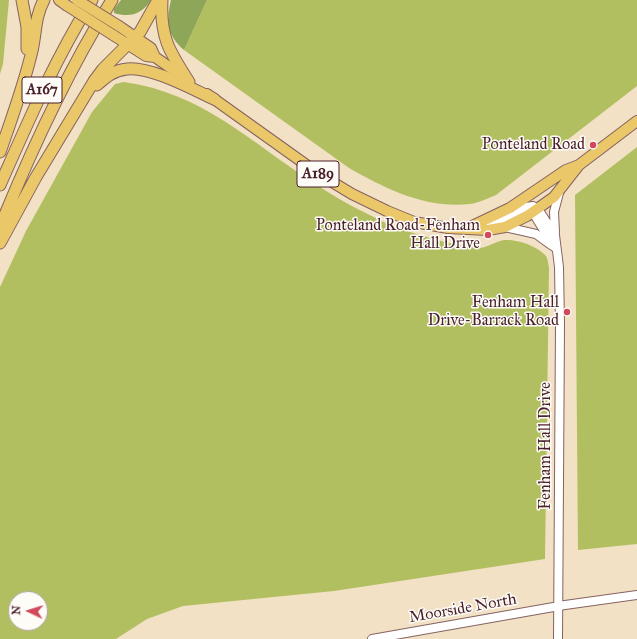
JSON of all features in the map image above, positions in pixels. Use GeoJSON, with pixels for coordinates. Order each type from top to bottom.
{"type":"FeatureCollection","features":[{"type":"Feature","properties":{"kind":"highway"},"geometry":{"type":"LineString","coordinates":[[21,92],[27,42],[22,0]]}},
{"type":"Feature","properties":{"kind":"highway"},"geometry":{"type":"LineString","coordinates":[[0,152],[21,92],[33,50],[39,11],[44,0]]}},
{"type":"Feature","properties":{"kind":"highway","name":"A167"},"geometry":{"type":"LineString","coordinates":[[0,185],[47,79],[71,33],[92,0]]}},
{"type":"Feature","properties":{"kind":"highway","name":"A167"},"geometry":{"type":"LineString","coordinates":[[0,226],[61,88],[86,40],[112,0]]}},
{"type":"Feature","properties":{"kind":"highway"},"geometry":{"type":"LineString","coordinates":[[0,243],[36,177],[82,99],[103,69],[132,41],[145,24],[158,0]]}},
{"type":"Feature","properties":{"kind":"highway"},"geometry":{"type":"LineString","coordinates":[[162,0],[162,24],[165,40],[172,56],[189,82]]}},
{"type":"Feature","properties":{"kind":"highway"},"geometry":{"type":"LineString","coordinates":[[82,99],[106,76],[116,71],[127,69],[138,69],[163,77],[214,99]]}},
{"type":"Feature","properties":{"kind":"main road","name":"A189"},"geometry":{"type":"LineString","coordinates":[[77,0],[132,41],[146,56],[155,57],[319,174],[386,211],[423,224],[448,228],[471,227],[488,230],[505,227],[533,210],[561,188],[579,166],[637,121]]}},
{"type":"Feature","properties":{"kind":"main road","name":"A189"},"geometry":{"type":"LineString","coordinates":[[62,2],[116,30]]}},
{"type":"Feature","properties":{"kind":"main road","name":"A189"},"geometry":{"type":"LineString","coordinates":[[471,227],[510,208],[532,195],[566,170],[579,166]]}},
{"type":"Feature","properties":{"kind":"street"},"geometry":{"type":"LineString","coordinates":[[555,235],[554,208],[561,188]]}},
{"type":"Feature","properties":{"kind":"street"},"geometry":{"type":"LineString","coordinates":[[471,227],[494,223],[533,210],[532,195]]}},
{"type":"Feature","properties":{"kind":"street","name":"Fenham Hall Drive"},"geometry":{"type":"LineString","coordinates":[[533,210],[555,235],[556,251],[560,324],[558,639]]}},
{"type":"Feature","properties":{"kind":"street","name":"Fenham Hall Drive"},"geometry":{"type":"LineString","coordinates":[[533,210],[556,251]]}},
{"type":"Feature","properties":{"kind":"street"},"geometry":{"type":"LineString","coordinates":[[505,227],[536,234],[556,251]]}},
{"type":"Feature","properties":{"kind":"street","name":"Moorside North"},"geometry":{"type":"LineString","coordinates":[[372,639],[558,606],[637,595]]}},
{"type":"Feature","properties":{"kind":"green space"},"geometry":{"type":"Polygon","coordinates":[[[0,0],[9,0],[3,64],[0,74],[0,0]]]}},
{"type":"Feature","properties":{"kind":"green space"},"geometry":{"type":"Polygon","coordinates":[[[121,0],[151,0],[140,12],[125,15],[114,13],[114,9],[121,0]]]}},
{"type":"Feature","properties":{"kind":"green space"},"geometry":{"type":"Polygon","coordinates":[[[171,0],[207,0],[184,50],[174,39],[169,28],[168,22],[171,0]]]}},
{"type":"Feature","properties":{"kind":"green space"},"geometry":{"type":"Polygon","coordinates":[[[207,0],[637,0],[637,86],[496,195],[480,202],[470,204],[454,205],[422,200],[392,190],[349,168],[184,50],[207,0]]]}},
{"type":"Feature","properties":{"kind":"green space"},"geometry":{"type":"Polygon","coordinates":[[[124,82],[152,88],[178,97],[225,121],[323,189],[363,212],[393,226],[435,239],[470,247],[481,248],[504,240],[509,240],[533,246],[542,252],[548,260],[549,268],[545,559],[334,591],[183,606],[147,619],[116,639],[0,639],[0,287],[26,231],[92,112],[115,84],[124,82]]]}},
{"type":"Feature","properties":{"kind":"green space"},"geometry":{"type":"Polygon","coordinates":[[[637,147],[637,544],[578,550],[575,195],[637,147]]]}},
{"type":"Feature","properties":{"kind":"place","name":"Ponteland Road"},"geometry":{"type":"Point","coordinates":[593,145]}},
{"type":"Feature","properties":{"kind":"place","name":"Ponteland Road-Fenham Hall Drive"},"geometry":{"type":"Point","coordinates":[488,235]}},
{"type":"Feature","properties":{"kind":"place","name":"Fenham Hall Drive-Barrack Road"},"geometry":{"type":"Point","coordinates":[567,312]}}]}
